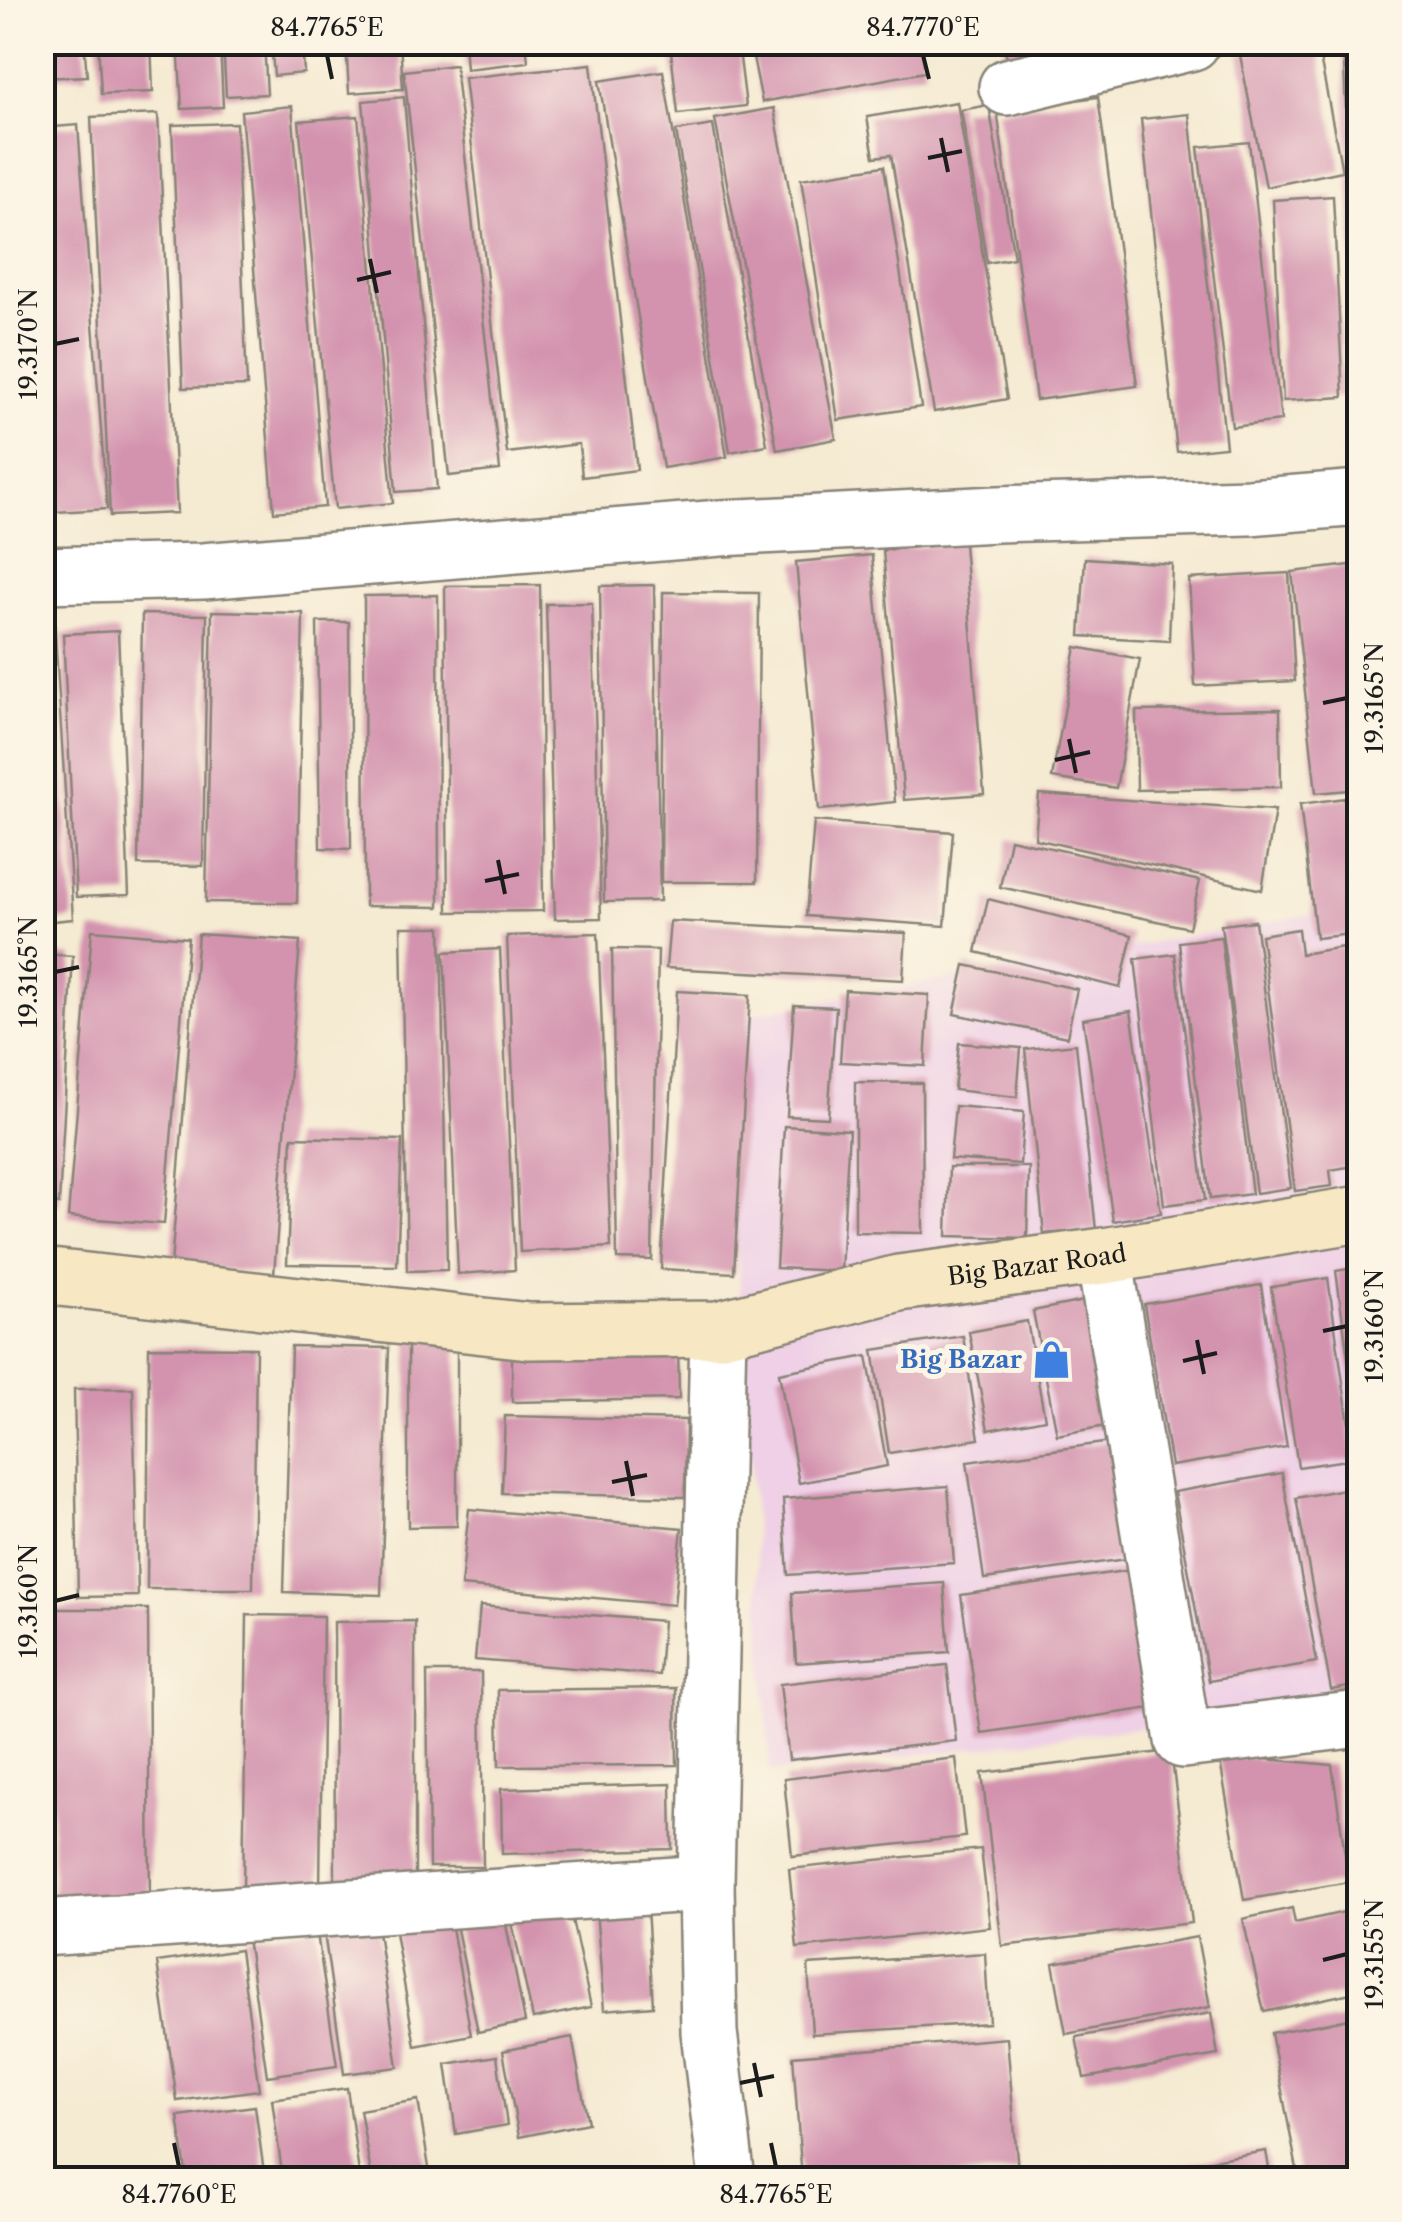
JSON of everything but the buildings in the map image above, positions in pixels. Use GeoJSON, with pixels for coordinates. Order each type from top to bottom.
{"type":"FeatureCollection","features":[{"type":"Feature","properties":{"kind":"street"},"geometry":{"type":"LineString","coordinates":[[1007,87],[1192,42]]}},
{"type":"Feature","properties":{"kind":"street"},"geometry":{"type":"LineString","coordinates":[[42,575],[203,571],[720,528],[997,514],[1249,507],[1360,498]]}},
{"type":"Feature","properties":{"kind":"street","name":"Big Bazar Road"},"geometry":{"type":"LineString","coordinates":[[42,1276],[529,1332],[718,1329],[899,1283],[1104,1256],[1360,1214]]}},
{"type":"Feature","properties":{"kind":"street"},"geometry":{"type":"LineString","coordinates":[[1104,1256],[1183,1740],[1360,1719]]}},
{"type":"Feature","properties":{"kind":"street"},"geometry":{"type":"LineString","coordinates":[[718,1329],[706,1883],[709,2032],[726,2180]]}},
{"type":"Feature","properties":{"kind":"street"},"geometry":{"type":"LineString","coordinates":[[42,1928],[706,1883]]}},
{"type":"Feature","properties":{"kind":"shaded area","name":"Big Bazar"},"geometry":{"type":"Polygon","coordinates":[[[1359,906],[1359,1700],[770,1773],[723,1019],[1359,906]]]}},
{"type":"Feature","properties":{"kind":"place","name":"Big Bazar"},"geometry":{"type":"Point","coordinates":[1052,1359]}}]}
